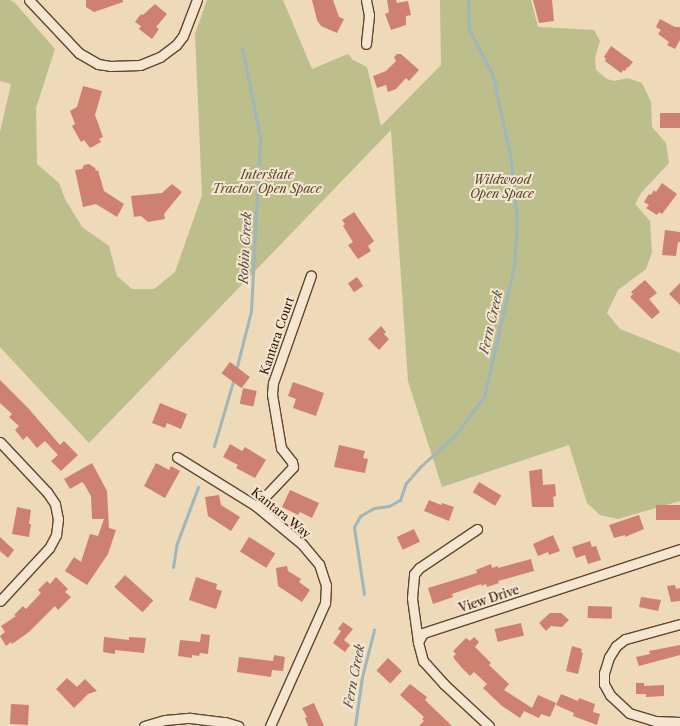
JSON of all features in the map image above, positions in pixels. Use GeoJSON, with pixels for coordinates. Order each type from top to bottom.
{"type":"FeatureCollection","features":[{"type":"Feature","properties":{"kind":"street"},"geometry":{"type":"LineString","coordinates":[[29,0],[79,53],[98,64],[110,66],[140,65],[160,57],[176,46],[183,36],[197,0]]}},
{"type":"Feature","properties":{"kind":"street"},"geometry":{"type":"LineString","coordinates":[[366,0],[369,15],[366,44]]}},
{"type":"Feature","properties":{"kind":"street","name":"Kantara Court"},"geometry":{"type":"LineString","coordinates":[[256,506],[293,467],[292,462],[280,448],[272,394],[273,383],[311,275]]}},
{"type":"Feature","properties":{"kind":"street"},"geometry":{"type":"LineString","coordinates":[[0,442],[47,492],[55,504],[58,519],[56,535],[49,548],[0,601]]}},
{"type":"Feature","properties":{"kind":"street","name":"Kantara Way"},"geometry":{"type":"LineString","coordinates":[[177,457],[256,506],[302,544],[319,564],[326,585],[325,603],[320,618],[270,726]]}},
{"type":"Feature","properties":{"kind":"street"},"geometry":{"type":"LineString","coordinates":[[477,529],[420,568],[414,574],[412,579],[412,598],[418,642],[423,661],[444,684],[489,726]]}},
{"type":"Feature","properties":{"kind":"street","name":"View Drive"},"geometry":{"type":"LineString","coordinates":[[418,642],[423,633],[680,550]]}},
{"type":"Feature","properties":{"kind":"street"},"geometry":{"type":"LineString","coordinates":[[680,624],[625,639],[616,646],[609,656],[604,673],[604,684],[610,695],[629,713],[655,721],[680,722]]}},
{"type":"Feature","properties":{"kind":"street"},"geometry":{"type":"LineString","coordinates":[[144,726],[165,720],[190,718],[225,722],[238,726]]}},
{"type":"Feature","properties":{"kind":"green space"},"geometry":{"type":"Polygon","coordinates":[[[0,0],[10,0],[15,3],[55,49],[36,108],[37,164],[59,183],[65,199],[82,227],[109,246],[117,276],[132,289],[154,289],[175,272],[202,195],[195,34],[207,0],[283,0],[312,69],[348,54],[353,60],[367,67],[381,126],[441,65],[440,0],[531,0],[538,27],[594,30],[600,41],[595,57],[596,70],[607,79],[614,81],[628,78],[642,83],[651,102],[652,127],[666,143],[669,163],[641,193],[635,204],[650,221],[652,252],[646,269],[618,290],[607,313],[620,329],[680,353],[680,501],[618,519],[600,515],[587,503],[569,445],[442,487],[408,381],[391,130],[89,443],[0,347],[0,132],[11,84],[0,81],[0,0]]]}},
{"type":"Feature","properties":{"kind":"building"},"geometry":{"type":"Polygon","coordinates":[[[86,0],[123,0],[123,2],[94,12],[86,7],[86,0]]]}},
{"type":"Feature","properties":{"kind":"building"},"geometry":{"type":"Polygon","coordinates":[[[312,0],[333,0],[339,17],[344,19],[337,33],[321,26],[317,20],[312,0]]]}},
{"type":"Feature","properties":{"kind":"building"},"geometry":{"type":"Polygon","coordinates":[[[387,0],[396,0],[397,3],[408,1],[411,15],[406,16],[406,25],[391,30],[385,14],[389,12],[387,0]]]}},
{"type":"Feature","properties":{"kind":"building"},"geometry":{"type":"Polygon","coordinates":[[[533,0],[552,0],[554,21],[539,23],[533,0]]]}},
{"type":"Feature","properties":{"kind":"building"},"geometry":{"type":"Polygon","coordinates":[[[155,4],[167,14],[156,27],[159,29],[152,39],[139,29],[141,26],[135,22],[141,14],[143,15],[155,4]]]}},
{"type":"Feature","properties":{"kind":"building"},"geometry":{"type":"Polygon","coordinates":[[[660,19],[675,27],[680,27],[680,40],[675,49],[667,45],[669,42],[658,34],[661,30],[656,27],[660,19]]]}},
{"type":"Feature","properties":{"kind":"building"},"geometry":{"type":"Polygon","coordinates":[[[611,46],[633,62],[625,71],[623,70],[621,73],[605,61],[606,59],[604,57],[611,46]]]}},
{"type":"Feature","properties":{"kind":"building"},"geometry":{"type":"Polygon","coordinates":[[[397,54],[401,54],[419,70],[409,81],[406,78],[396,89],[388,92],[386,85],[377,88],[373,76],[386,71],[396,61],[394,57],[397,54]]]}},
{"type":"Feature","properties":{"kind":"building"},"geometry":{"type":"Polygon","coordinates":[[[83,86],[102,91],[95,115],[103,137],[99,139],[101,142],[90,148],[84,140],[81,142],[72,126],[75,124],[70,111],[77,107],[83,86]]]}},
{"type":"Feature","properties":{"kind":"building"},"geometry":{"type":"Polygon","coordinates":[[[660,113],[680,113],[680,128],[660,128],[660,113]]]}},
{"type":"Feature","properties":{"kind":"building"},"geometry":{"type":"Polygon","coordinates":[[[89,164],[95,168],[96,171],[98,170],[104,191],[124,204],[117,217],[96,204],[83,207],[75,170],[82,169],[84,165],[89,164]]]}},
{"type":"Feature","properties":{"kind":"building"},"geometry":{"type":"Polygon","coordinates":[[[662,183],[677,194],[662,214],[659,212],[657,215],[646,208],[649,205],[644,202],[649,194],[651,195],[654,190],[656,192],[662,183]]]}},
{"type":"Feature","properties":{"kind":"building"},"geometry":{"type":"Polygon","coordinates":[[[172,184],[182,192],[164,214],[165,219],[148,222],[141,216],[134,217],[131,196],[162,193],[172,184]]]}},
{"type":"Feature","properties":{"kind":"building"},"geometry":{"type":"Polygon","coordinates":[[[354,212],[374,241],[368,246],[371,251],[358,259],[348,245],[353,242],[343,226],[345,224],[342,220],[354,212]]]}},
{"type":"Feature","properties":{"kind":"building"},"geometry":{"type":"Polygon","coordinates":[[[665,230],[680,232],[680,242],[678,242],[676,256],[662,255],[665,230]]]}},
{"type":"Feature","properties":{"kind":"building"},"geometry":{"type":"Polygon","coordinates":[[[357,277],[363,286],[354,292],[348,283],[357,277]]]}},
{"type":"Feature","properties":{"kind":"building"},"geometry":{"type":"Polygon","coordinates":[[[645,280],[657,293],[649,299],[660,312],[652,319],[630,297],[633,294],[631,292],[645,280]]]}},
{"type":"Feature","properties":{"kind":"building"},"geometry":{"type":"Polygon","coordinates":[[[680,283],[680,305],[669,294],[680,283]]]}},
{"type":"Feature","properties":{"kind":"building"},"geometry":{"type":"Polygon","coordinates":[[[381,326],[386,332],[384,334],[389,339],[379,350],[368,339],[381,326]]]}},
{"type":"Feature","properties":{"kind":"building"},"geometry":{"type":"Polygon","coordinates":[[[230,362],[250,377],[242,388],[222,373],[230,362]]]}},
{"type":"Feature","properties":{"kind":"building"},"geometry":{"type":"Polygon","coordinates":[[[0,380],[28,408],[60,445],[64,441],[78,455],[61,471],[51,461],[58,455],[45,441],[37,448],[27,436],[23,440],[15,430],[19,426],[9,417],[12,414],[0,403],[0,380]]]}},
{"type":"Feature","properties":{"kind":"building"},"geometry":{"type":"Polygon","coordinates":[[[293,382],[324,393],[316,416],[293,408],[296,399],[288,396],[293,382]]]}},
{"type":"Feature","properties":{"kind":"building"},"geometry":{"type":"Polygon","coordinates":[[[243,388],[257,391],[253,407],[240,404],[243,388]]]}},
{"type":"Feature","properties":{"kind":"building"},"geometry":{"type":"Polygon","coordinates":[[[160,403],[187,414],[181,429],[167,423],[165,428],[152,423],[160,403]]]}},
{"type":"Feature","properties":{"kind":"building"},"geometry":{"type":"Polygon","coordinates":[[[230,444],[242,451],[245,447],[266,460],[255,478],[236,468],[238,465],[223,457],[230,444]]]}},
{"type":"Feature","properties":{"kind":"building"},"geometry":{"type":"Polygon","coordinates":[[[339,445],[365,451],[363,458],[368,459],[365,473],[334,467],[339,445]]]}},
{"type":"Feature","properties":{"kind":"building"},"geometry":{"type":"Polygon","coordinates":[[[92,463],[107,491],[109,528],[116,530],[108,554],[87,585],[65,571],[74,557],[81,562],[90,534],[98,536],[104,519],[92,519],[91,496],[82,482],[70,489],[64,479],[92,463]]]}},
{"type":"Feature","properties":{"kind":"building"},"geometry":{"type":"Polygon","coordinates":[[[156,463],[169,470],[171,466],[180,471],[165,498],[144,486],[156,463]]]}},
{"type":"Feature","properties":{"kind":"building"},"geometry":{"type":"Polygon","coordinates":[[[542,469],[543,485],[555,484],[556,496],[553,497],[554,507],[532,507],[529,471],[542,469]]]}},
{"type":"Feature","properties":{"kind":"building"},"geometry":{"type":"Polygon","coordinates":[[[479,482],[501,495],[495,506],[473,492],[479,482]]]}},
{"type":"Feature","properties":{"kind":"building"},"geometry":{"type":"Polygon","coordinates":[[[290,490],[319,503],[312,518],[300,512],[298,515],[282,507],[290,490]]]}},
{"type":"Feature","properties":{"kind":"building"},"geometry":{"type":"Polygon","coordinates":[[[219,495],[221,505],[240,517],[231,531],[208,516],[205,497],[219,495]]]}},
{"type":"Feature","properties":{"kind":"building"},"geometry":{"type":"Polygon","coordinates":[[[429,500],[441,505],[442,503],[454,507],[449,521],[424,511],[429,500]]]}},
{"type":"Feature","properties":{"kind":"building"},"geometry":{"type":"Polygon","coordinates":[[[656,505],[680,505],[680,520],[656,520],[656,505]]]}},
{"type":"Feature","properties":{"kind":"building"},"geometry":{"type":"Polygon","coordinates":[[[17,507],[31,510],[29,537],[12,534],[17,507]]]}},
{"type":"Feature","properties":{"kind":"building"},"geometry":{"type":"Polygon","coordinates":[[[639,515],[644,529],[625,537],[625,535],[614,538],[609,525],[639,515]]]}},
{"type":"Feature","properties":{"kind":"building"},"geometry":{"type":"Polygon","coordinates":[[[414,529],[420,542],[403,550],[397,537],[414,529]]]}},
{"type":"Feature","properties":{"kind":"building"},"geometry":{"type":"Polygon","coordinates":[[[553,535],[560,551],[549,555],[548,552],[538,556],[533,544],[553,535]]]}},
{"type":"Feature","properties":{"kind":"building"},"geometry":{"type":"Polygon","coordinates":[[[0,537],[14,550],[8,558],[0,551],[0,537]]]}},
{"type":"Feature","properties":{"kind":"building"},"geometry":{"type":"Polygon","coordinates":[[[249,537],[275,553],[266,568],[240,551],[249,537]]]}},
{"type":"Feature","properties":{"kind":"building"},"geometry":{"type":"Polygon","coordinates":[[[590,541],[592,547],[596,546],[601,560],[588,564],[585,555],[576,558],[572,547],[590,541]]]}},
{"type":"Feature","properties":{"kind":"building"},"geometry":{"type":"Polygon","coordinates":[[[531,559],[534,571],[498,581],[499,583],[487,587],[486,584],[481,586],[481,584],[452,594],[453,597],[433,604],[428,588],[477,573],[476,570],[491,564],[492,568],[498,566],[498,568],[531,559]]]}},
{"type":"Feature","properties":{"kind":"building"},"geometry":{"type":"Polygon","coordinates":[[[287,566],[288,571],[301,579],[299,582],[310,590],[302,602],[278,586],[276,568],[287,566]]]}},
{"type":"Feature","properties":{"kind":"building"},"geometry":{"type":"Polygon","coordinates":[[[125,575],[153,600],[143,612],[114,587],[125,575]]]}},
{"type":"Feature","properties":{"kind":"building"},"geometry":{"type":"Polygon","coordinates":[[[56,577],[68,589],[65,592],[71,597],[58,610],[55,606],[29,632],[12,644],[11,642],[6,646],[0,636],[5,632],[1,626],[16,616],[14,615],[23,606],[26,609],[41,593],[38,590],[47,581],[50,584],[56,577]]]}},
{"type":"Feature","properties":{"kind":"building"},"geometry":{"type":"Polygon","coordinates":[[[196,577],[217,584],[216,589],[222,591],[216,609],[189,600],[196,577]]]}},
{"type":"Feature","properties":{"kind":"building"},"geometry":{"type":"Polygon","coordinates":[[[675,585],[676,589],[680,588],[680,601],[671,602],[667,586],[675,585]]]}},
{"type":"Feature","properties":{"kind":"building"},"geometry":{"type":"Polygon","coordinates":[[[641,597],[661,600],[658,611],[639,607],[641,597]]]}},
{"type":"Feature","properties":{"kind":"building"},"geometry":{"type":"Polygon","coordinates":[[[588,606],[612,607],[612,619],[588,618],[588,606]]]}},
{"type":"Feature","properties":{"kind":"building"},"geometry":{"type":"Polygon","coordinates":[[[550,613],[561,613],[569,620],[562,627],[551,626],[546,631],[539,623],[550,613]]]}},
{"type":"Feature","properties":{"kind":"building"},"geometry":{"type":"Polygon","coordinates":[[[343,622],[353,629],[344,640],[350,645],[345,652],[333,643],[341,631],[338,629],[343,622]]]}},
{"type":"Feature","properties":{"kind":"building"},"geometry":{"type":"Polygon","coordinates":[[[521,623],[524,636],[498,642],[495,629],[521,623]]]}},
{"type":"Feature","properties":{"kind":"building"},"geometry":{"type":"Polygon","coordinates":[[[201,634],[210,635],[208,654],[200,653],[199,656],[192,655],[192,658],[178,656],[180,640],[200,642],[201,634]]]}},
{"type":"Feature","properties":{"kind":"building"},"geometry":{"type":"Polygon","coordinates":[[[104,637],[129,640],[129,637],[146,638],[144,653],[115,650],[115,654],[103,652],[104,637]]]}},
{"type":"Feature","properties":{"kind":"building"},"geometry":{"type":"Polygon","coordinates":[[[474,637],[479,642],[475,647],[491,663],[489,665],[509,684],[504,690],[532,708],[538,695],[556,703],[550,717],[541,714],[539,718],[524,711],[520,718],[502,706],[483,688],[487,684],[474,672],[470,676],[461,667],[453,657],[456,654],[453,651],[466,638],[470,641],[474,637]]]}},
{"type":"Feature","properties":{"kind":"building"},"geometry":{"type":"Polygon","coordinates":[[[680,645],[680,655],[639,666],[636,657],[650,654],[649,651],[680,645]]]}},
{"type":"Feature","properties":{"kind":"building"},"geometry":{"type":"Polygon","coordinates":[[[572,646],[582,649],[581,652],[583,653],[578,674],[566,671],[572,646]]]}},
{"type":"Feature","properties":{"kind":"building"},"geometry":{"type":"Polygon","coordinates":[[[274,655],[285,657],[283,671],[272,670],[271,677],[237,672],[239,657],[273,661],[274,655]]]}},
{"type":"Feature","properties":{"kind":"building"},"geometry":{"type":"Polygon","coordinates":[[[388,658],[402,671],[390,683],[376,670],[388,658]]]}},
{"type":"Feature","properties":{"kind":"building"},"geometry":{"type":"Polygon","coordinates":[[[67,678],[77,687],[85,679],[97,691],[88,694],[74,708],[56,689],[67,678]]]}},
{"type":"Feature","properties":{"kind":"building"},"geometry":{"type":"Polygon","coordinates":[[[636,683],[644,683],[644,686],[664,685],[664,696],[646,697],[646,694],[636,694],[636,683]]]}},
{"type":"Feature","properties":{"kind":"building"},"geometry":{"type":"Polygon","coordinates":[[[410,684],[427,697],[425,700],[452,726],[419,726],[424,721],[422,719],[424,717],[400,695],[410,684]]]}},
{"type":"Feature","properties":{"kind":"building"},"geometry":{"type":"Polygon","coordinates":[[[561,694],[578,701],[579,698],[595,704],[593,712],[600,714],[597,725],[573,716],[574,713],[556,705],[561,694]]]}},
{"type":"Feature","properties":{"kind":"building"},"geometry":{"type":"Polygon","coordinates":[[[314,703],[324,726],[308,726],[305,718],[307,717],[302,708],[314,703]]]}},
{"type":"Feature","properties":{"kind":"building"},"geometry":{"type":"Polygon","coordinates":[[[11,704],[29,705],[28,725],[10,724],[11,704]]]}},
{"type":"Feature","properties":{"kind":"waterway","name":"Fern Creek"},"geometry":{"type":"LineString","coordinates":[[364,594],[354,527],[360,516],[374,508],[389,506],[400,500],[406,483],[420,467],[455,435],[484,397],[514,266],[517,223],[511,160],[493,76],[469,29],[468,0]]}},
{"type":"Feature","properties":{"kind":"waterway","name":"Robin Creek"},"geometry":{"type":"LineString","coordinates":[[236,370],[251,311],[260,137],[242,48]]}},
{"type":"Feature","properties":{"kind":"waterway","name":"Robin Creek"},"geometry":{"type":"LineString","coordinates":[[214,446],[234,378]]}},
{"type":"Feature","properties":{"kind":"waterway","name":"Robin Creek"},"geometry":{"type":"LineString","coordinates":[[173,567],[177,543],[198,487]]}},
{"type":"Feature","properties":{"kind":"waterway","name":"Fern Creek"},"geometry":{"type":"LineString","coordinates":[[355,726],[362,677],[374,630]]}},
{"type":"Feature","properties":{"kind":"park label","name":"Interstate Tractor Open Space"},"geometry":{"type":"Point","coordinates":[267,182]}},
{"type":"Feature","properties":{"kind":"park label","name":"Wildwood Open Space"},"geometry":{"type":"Point","coordinates":[502,187]}}]}
